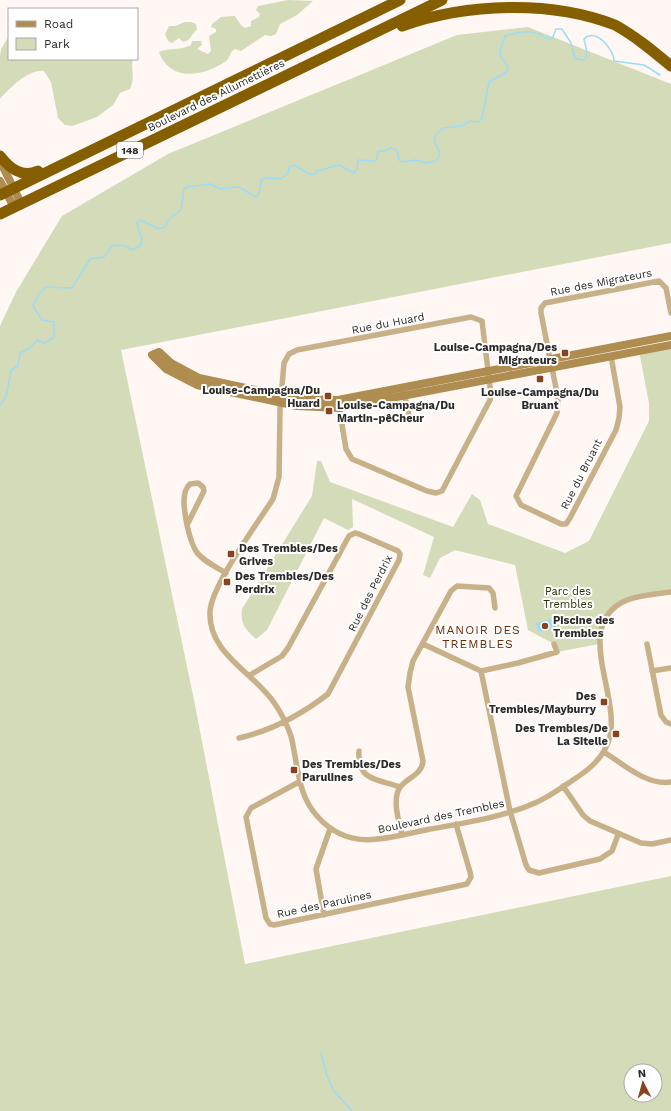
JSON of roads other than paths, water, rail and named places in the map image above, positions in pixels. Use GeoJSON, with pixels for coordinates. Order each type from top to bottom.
{"type":"FeatureCollection","features":[{"type":"Feature","properties":{"kind":"highway","name":"Boulevard des Allumettières"},"geometry":{"type":"LineString","coordinates":[[7,192],[400,0]]}},
{"type":"Feature","properties":{"kind":"highway","name":"Boulevard des Allumettières"},"geometry":{"type":"LineString","coordinates":[[0,214],[442,0]]}},
{"type":"Feature","properties":{"kind":"highway"},"geometry":{"type":"LineString","coordinates":[[280,78],[379,34],[419,20],[483,6],[518,4],[546,4],[592,15],[614,24],[640,40],[671,66]]}},
{"type":"Feature","properties":{"kind":"highway"},"geometry":{"type":"LineString","coordinates":[[232,82],[239,98]]}},
{"type":"Feature","properties":{"kind":"highway"},"geometry":{"type":"LineString","coordinates":[[0,156],[13,170],[26,174],[34,173],[75,158]]}},
{"type":"Feature","properties":{"kind":"street"},"geometry":{"type":"LineString","coordinates":[[0,161],[7,192]]}},
{"type":"Feature","properties":{"kind":"street"},"geometry":{"type":"LineString","coordinates":[[0,181],[18,205]]}},
{"type":"Feature","properties":{"kind":"street","name":"Rue des Migrateurs"},"geometry":{"type":"LineString","coordinates":[[550,359],[541,313],[541,308],[545,303],[659,281],[666,288],[671,313]]}},
{"type":"Feature","properties":{"kind":"street","name":"Rue du Huard"},"geometry":{"type":"LineString","coordinates":[[282,399],[285,359],[292,352],[471,317],[479,318],[483,324],[490,400],[445,487],[439,492],[427,491],[352,459],[346,449],[340,408]]}},
{"type":"Feature","properties":{"kind":"street"},"geometry":{"type":"LineString","coordinates":[[488,375],[552,368],[671,336]]}},
{"type":"Feature","properties":{"kind":"street"},"geometry":{"type":"LineString","coordinates":[[404,392],[338,400],[312,401],[282,399],[197,385],[166,369],[152,355],[159,352],[171,363],[199,378],[282,399],[309,408],[340,408],[404,392],[488,375],[550,359],[671,345]]}},
{"type":"Feature","properties":{"kind":"street","name":"Rue du Bruant"},"geometry":{"type":"LineString","coordinates":[[552,368],[558,398],[557,413],[516,496],[521,505],[561,524],[566,524],[618,424],[620,407],[610,352]]}},
{"type":"Feature","properties":{"kind":"street"},"geometry":{"type":"LineString","coordinates":[[550,359],[552,368]]}},
{"type":"Feature","properties":{"kind":"street"},"geometry":{"type":"LineString","coordinates":[[404,392],[410,420]]}},
{"type":"Feature","properties":{"kind":"street","name":"Boulevard des Trembles"},"geometry":{"type":"LineString","coordinates":[[282,399],[276,491],[273,499],[212,598],[210,613],[211,626],[221,648],[268,694],[284,720],[293,745],[299,782],[310,808],[330,829],[348,837],[363,840],[381,839],[456,824],[510,811],[536,802],[591,768],[604,752],[610,738],[612,722],[600,652],[600,637],[604,624],[614,609],[625,601],[671,592]]}},
{"type":"Feature","properties":{"kind":"street"},"geometry":{"type":"LineString","coordinates":[[338,400],[340,408]]}},
{"type":"Feature","properties":{"kind":"street"},"geometry":{"type":"LineString","coordinates":[[187,525],[204,495],[203,487],[198,483],[190,484],[186,490],[185,512],[187,525],[192,546],[198,556],[226,573]]}},
{"type":"Feature","properties":{"kind":"street","name":"Rue des Perdrix"},"geometry":{"type":"LineString","coordinates":[[250,675],[282,656],[288,648],[349,536],[355,533],[398,551],[400,554],[399,560],[328,694],[284,720]]}},
{"type":"Feature","properties":{"kind":"street"},"geometry":{"type":"LineString","coordinates":[[402,834],[397,802],[400,786],[417,773],[422,765],[423,757],[408,687],[411,665],[451,591],[457,586],[489,588],[493,593],[495,608]]}},
{"type":"Feature","properties":{"kind":"street"},"geometry":{"type":"LineString","coordinates":[[423,644],[481,671],[518,663],[557,652],[554,644]]}},
{"type":"Feature","properties":{"kind":"street"},"geometry":{"type":"LineString","coordinates":[[647,644],[661,715],[666,722],[671,724]]}},
{"type":"Feature","properties":{"kind":"street"},"geometry":{"type":"LineString","coordinates":[[652,671],[671,668]]}},
{"type":"Feature","properties":{"kind":"street"},"geometry":{"type":"LineString","coordinates":[[481,671],[510,811],[526,865],[534,872],[539,873],[600,859],[612,851],[618,835]]}},
{"type":"Feature","properties":{"kind":"street"},"geometry":{"type":"LineString","coordinates":[[239,738],[264,731],[284,720]]}},
{"type":"Feature","properties":{"kind":"street"},"geometry":{"type":"LineString","coordinates":[[359,751],[359,765],[362,772],[400,786]]}},
{"type":"Feature","properties":{"kind":"street"},"geometry":{"type":"LineString","coordinates":[[604,752],[652,781],[665,783],[671,782]]}},
{"type":"Feature","properties":{"kind":"street","name":"Rue des Parulines"},"geometry":{"type":"LineString","coordinates":[[299,782],[251,808],[247,814],[246,821],[268,921],[277,925],[467,884],[471,877],[456,824]]}},
{"type":"Feature","properties":{"kind":"street"},"geometry":{"type":"LineString","coordinates":[[564,786],[586,818],[618,835],[647,844],[671,840]]}},
{"type":"Feature","properties":{"kind":"street"},"geometry":{"type":"LineString","coordinates":[[324,914],[316,870],[330,829]]}},
{"type":"Feature","properties":{"kind":"water","name":"Piscine des Trembles"},"geometry":{"type":"Polygon","coordinates":[[[553,619],[555,628],[538,632],[536,623],[553,619]]]}},
{"type":"Feature","properties":{"kind":"waterway"},"geometry":{"type":"LineString","coordinates":[[0,405],[6,397],[11,370],[18,366],[20,353],[30,348],[37,340],[44,343],[54,337],[54,322],[42,320],[33,306],[38,295],[46,287],[72,288],[90,259],[104,257],[112,246],[123,245],[133,250],[140,246],[142,241],[137,223],[140,220],[159,229],[165,227],[169,219],[181,210],[184,189],[188,187],[211,184],[220,189],[239,187],[256,197],[259,194],[261,180],[266,178],[281,179],[288,173],[289,167],[294,165],[309,174],[315,174],[317,171],[339,165],[354,173],[357,169],[358,160],[374,161],[377,159],[378,151],[385,151],[390,148],[397,150],[399,160],[402,162],[416,160],[426,163],[436,161],[440,154],[434,139],[436,134],[443,128],[461,126],[470,121],[479,122],[482,118],[489,82],[508,71],[507,66],[501,58],[500,51],[505,36],[513,34],[533,32],[548,39],[552,39],[556,29],[562,29],[571,43],[575,58],[581,60],[585,59],[587,54],[584,39],[589,36],[594,36],[604,41],[611,51],[614,61],[644,65],[660,75]]}},
{"type":"Feature","properties":{"kind":"waterway"},"geometry":{"type":"LineString","coordinates":[[321,1053],[327,1076],[334,1091],[352,1111]]}},
{"type":"Feature","properties":{"kind":"place","name":"Louise-Campagna/Des Migrateurs"},"geometry":{"type":"Point","coordinates":[565,353]}},
{"type":"Feature","properties":{"kind":"place","name":"Louise-Campagna/Du Bruant"},"geometry":{"type":"Point","coordinates":[540,379]}},
{"type":"Feature","properties":{"kind":"place","name":"Louise-Campagna/Du Huard"},"geometry":{"type":"Point","coordinates":[328,396]}},
{"type":"Feature","properties":{"kind":"place","name":"Louise-Campagna/Du Martin-pêCheur"},"geometry":{"type":"Point","coordinates":[329,411]}},
{"type":"Feature","properties":{"kind":"place","name":"Des Trembles/Des Grives"},"geometry":{"type":"Point","coordinates":[231,554]}},
{"type":"Feature","properties":{"kind":"place","name":"Des Trembles/Des Perdrix"},"geometry":{"type":"Point","coordinates":[227,582]}},
{"type":"Feature","properties":{"kind":"place","name":"Piscine des Trembles"},"geometry":{"type":"Point","coordinates":[545,626]}},
{"type":"Feature","properties":{"kind":"place","name":"Des Trembles/Mayburry"},"geometry":{"type":"Point","coordinates":[604,702]}},
{"type":"Feature","properties":{"kind":"place","name":"Des Trembles/De La Sitelle"},"geometry":{"type":"Point","coordinates":[616,734]}},
{"type":"Feature","properties":{"kind":"place","name":"Des Trembles/Des Parulines"},"geometry":{"type":"Point","coordinates":[294,770]}},
{"type":"Feature","properties":{"kind":"district","name":"MANOIR DES TREMBLES"},"geometry":{"type":"Point","coordinates":[478,637]}},
{"type":"Feature","properties":{"kind":"park label","name":"Parc des Trembles"},"geometry":{"type":"Point","coordinates":[568,597]}}]}
